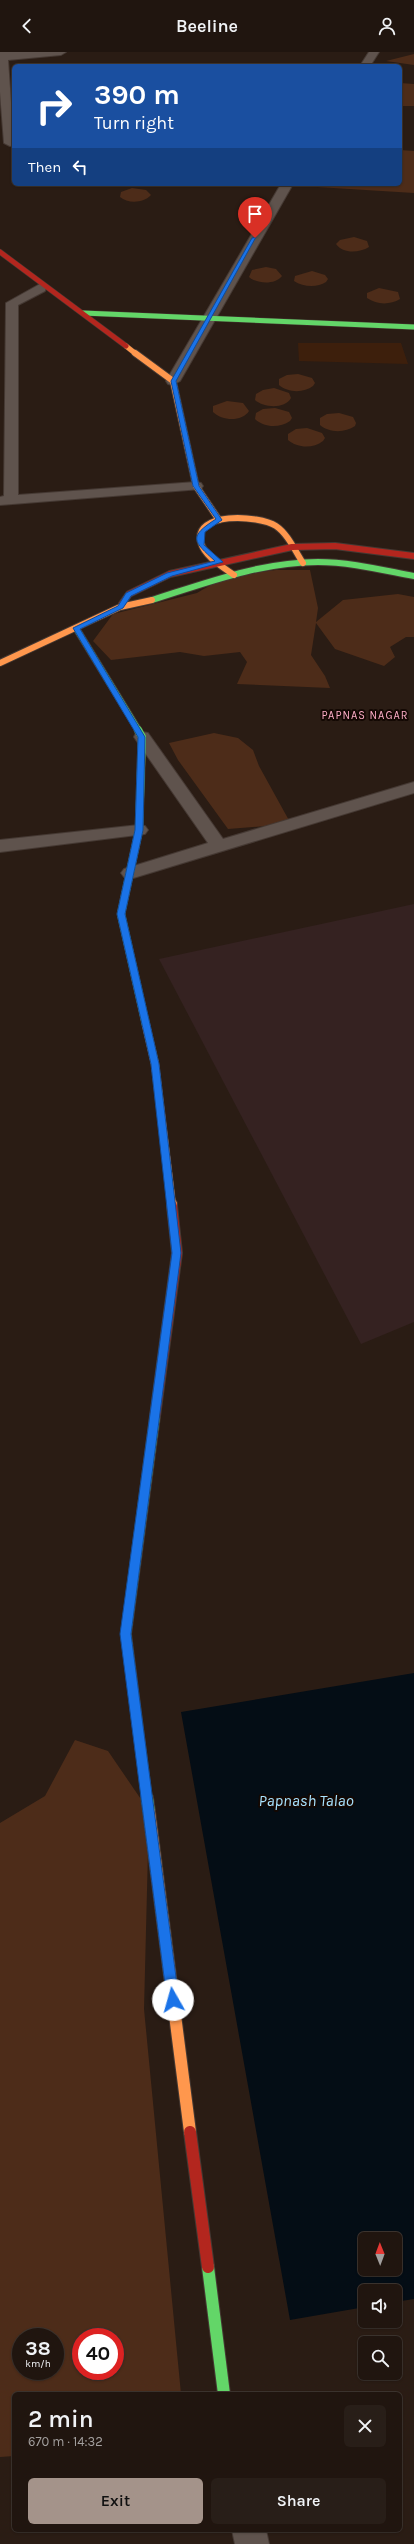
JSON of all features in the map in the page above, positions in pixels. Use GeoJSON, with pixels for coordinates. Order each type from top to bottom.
{"type":"FeatureCollection","features":[{"type":"Feature","properties":{"kind":"street"},"geometry":{"type":"LineString","coordinates":[[8,143],[11,110],[2,54],[61,52]]}},
{"type":"Feature","properties":{"kind":"street"},"geometry":{"type":"LineString","coordinates":[[366,64],[374,52]]}},
{"type":"Feature","properties":{"kind":"street"},"geometry":{"type":"LineString","coordinates":[[173,381],[285,186]]}},
{"type":"Feature","properties":{"kind":"street"},"geometry":{"type":"LineString","coordinates":[[1,253],[173,381],[196,486],[219,520]]}},
{"type":"Feature","properties":{"kind":"street"},"geometry":{"type":"LineString","coordinates":[[40,288],[12,303],[5,501],[196,486]]}},
{"type":"Feature","properties":{"kind":"street"},"geometry":{"type":"LineString","coordinates":[[83,313],[414,327]]}},
{"type":"Feature","properties":{"kind":"street"},"geometry":{"type":"LineString","coordinates":[[234,575],[201,545],[200,538],[202,531],[219,520],[245,517],[270,522],[285,535],[303,563]]}},
{"type":"Feature","properties":{"kind":"street"},"geometry":{"type":"LineString","coordinates":[[120,607],[129,594],[170,574],[292,547],[335,546],[414,556]]}},
{"type":"Feature","properties":{"kind":"street"},"geometry":{"type":"LineString","coordinates":[[0,663],[120,607],[141,604],[186,588],[234,575],[303,563],[359,566],[414,576]]}},
{"type":"Feature","properties":{"kind":"street"},"geometry":{"type":"LineString","coordinates":[[76,628],[142,737],[219,846]]}},
{"type":"Feature","properties":{"kind":"street"},"geometry":{"type":"LineString","coordinates":[[142,737],[139,830],[121,914],[155,1064],[177,1253],[126,1634],[224,2392]]}},
{"type":"Feature","properties":{"kind":"street"},"geometry":{"type":"LineString","coordinates":[[130,873],[414,787]]}},
{"type":"Feature","properties":{"kind":"street"},"geometry":{"type":"LineString","coordinates":[[0,846],[139,830]]}},
{"type":"Feature","properties":{"kind":"street"},"geometry":{"type":"LineString","coordinates":[[249,2532],[252,2544]]}},
{"type":"Feature","properties":{"kind":"shaded area"},"geometry":{"type":"Polygon","coordinates":[[[414,54],[414,65],[386,61],[414,54]]]}},
{"type":"Feature","properties":{"kind":"shaded area"},"geometry":{"type":"Polygon","coordinates":[[[402,83],[414,84],[414,106],[402,106],[402,83]]]}},
{"type":"Feature","properties":{"kind":"shaded area"},"geometry":{"type":"Polygon","coordinates":[[[402,150],[414,151],[414,193],[301,186],[402,186],[402,150]]]}},
{"type":"Feature","properties":{"kind":"shaded area"},"geometry":{"type":"Polygon","coordinates":[[[132,188],[146,190],[151,195],[144,200],[136,202],[127,201],[120,197],[121,192],[132,188]]]}},
{"type":"Feature","properties":{"kind":"shaded area"},"geometry":{"type":"Polygon","coordinates":[[[354,237],[367,241],[369,247],[351,252],[343,250],[336,244],[340,240],[354,237]]]}},
{"type":"Feature","properties":{"kind":"shaded area"},"geometry":{"type":"Polygon","coordinates":[[[266,267],[276,269],[282,276],[271,282],[261,282],[249,277],[252,270],[266,267]]]}},
{"type":"Feature","properties":{"kind":"shaded area"},"geometry":{"type":"Polygon","coordinates":[[[312,271],[325,275],[328,279],[322,284],[314,286],[302,285],[294,281],[295,276],[312,271]]]}},
{"type":"Feature","properties":{"kind":"shaded area"},"geometry":{"type":"Polygon","coordinates":[[[379,288],[398,292],[400,299],[388,303],[379,303],[367,298],[367,293],[379,288]]]}},
{"type":"Feature","properties":{"kind":"shaded area"},"geometry":{"type":"Polygon","coordinates":[[[298,343],[401,343],[408,364],[299,361],[298,343]]]}},
{"type":"Feature","properties":{"kind":"shaded area"},"geometry":{"type":"Polygon","coordinates":[[[298,374],[312,378],[315,383],[313,386],[301,391],[287,390],[279,385],[279,379],[287,375],[298,374]]]}},
{"type":"Feature","properties":{"kind":"shaded area"},"geometry":{"type":"Polygon","coordinates":[[[274,388],[289,393],[291,398],[288,402],[279,406],[269,406],[255,400],[256,394],[263,390],[274,388]]]}},
{"type":"Feature","properties":{"kind":"shaded area"},"geometry":{"type":"Polygon","coordinates":[[[227,401],[243,403],[249,411],[246,415],[237,419],[226,419],[213,412],[213,406],[227,401]]]}},
{"type":"Feature","properties":{"kind":"shaded area"},"geometry":{"type":"Polygon","coordinates":[[[275,408],[289,412],[292,418],[290,421],[282,425],[272,426],[263,424],[255,419],[256,413],[263,409],[275,408]]]}},
{"type":"Feature","properties":{"kind":"shaded area"},"geometry":{"type":"Polygon","coordinates":[[[339,413],[353,417],[356,423],[355,426],[347,430],[332,431],[320,425],[320,418],[327,414],[339,413]]]}},
{"type":"Feature","properties":{"kind":"shaded area"},"geometry":{"type":"Polygon","coordinates":[[[307,428],[322,433],[325,438],[323,441],[315,445],[300,446],[288,440],[288,434],[296,429],[307,428]]]}},
{"type":"Feature","properties":{"kind":"shaded area"},"geometry":{"type":"Polygon","coordinates":[[[276,570],[310,570],[318,608],[316,622],[343,600],[398,594],[414,597],[414,637],[406,637],[390,647],[395,657],[384,666],[335,649],[316,623],[311,655],[325,676],[330,688],[237,684],[247,662],[240,652],[204,656],[180,652],[111,660],[93,641],[113,614],[197,593],[215,583],[235,577],[276,570]]]}},
{"type":"Feature","properties":{"kind":"shaded area"},"geometry":{"type":"Polygon","coordinates":[[[214,733],[238,738],[253,750],[259,766],[291,824],[228,829],[178,760],[169,743],[214,733]]]}},
{"type":"Feature","properties":{"kind":"shaded area"},"geometry":{"type":"Polygon","coordinates":[[[414,904],[414,1322],[361,1344],[159,959],[414,904]]]}},
{"type":"Feature","properties":{"kind":"shaded area"},"geometry":{"type":"Polygon","coordinates":[[[75,1740],[108,1751],[149,1811],[144,2009],[181,2392],[12,2392],[12,2456],[0,2457],[0,1823],[45,1796],[75,1740]]]}},
{"type":"Feature","properties":{"kind":"water","name":"Papnash Talao"},"geometry":{"type":"Polygon","coordinates":[[[414,1673],[414,2299],[402,2301],[402,2284],[358,2284],[358,2308],[290,2320],[181,1712],[414,1673]]]}},
{"type":"Feature","properties":{"kind":"traffic: fast"},"geometry":{"type":"LineString","coordinates":[[83,313],[414,327]]}},
{"type":"Feature","properties":{"kind":"traffic: fast"},"geometry":{"type":"LineString","coordinates":[[152,600],[234,575],[296,563],[318,562],[342,564],[414,576]]}},
{"type":"Feature","properties":{"kind":"traffic: fast"},"geometry":{"type":"LineString","coordinates":[[76,628],[142,737],[139,830],[121,914],[146,1025]]}},
{"type":"Feature","properties":{"kind":"traffic: fast"},"geometry":{"type":"LineString","coordinates":[[149,1812],[126,1634],[155,1416]]}},
{"type":"Feature","properties":{"kind":"traffic: fast"},"geometry":{"type":"LineString","coordinates":[[208,2267],[224,2392]]}},
{"type":"Feature","properties":{"kind":"traffic: slow"},"geometry":{"type":"LineString","coordinates":[[126,346],[173,381],[196,486],[219,520]]}},
{"type":"Feature","properties":{"kind":"traffic: slow"},"geometry":{"type":"LineString","coordinates":[[234,575],[220,565],[203,548],[201,543],[201,533],[206,525],[229,518],[243,518],[268,522],[276,526],[288,538],[303,563]]}},
{"type":"Feature","properties":{"kind":"traffic: slow"},"geometry":{"type":"LineString","coordinates":[[0,663],[120,607],[152,600]]}},
{"type":"Feature","properties":{"kind":"traffic: slow"},"geometry":{"type":"LineString","coordinates":[[146,1025],[155,1064],[172,1206]]}},
{"type":"Feature","properties":{"kind":"traffic: slow"},"geometry":{"type":"LineString","coordinates":[[149,1812],[190,2132]]}},
{"type":"Feature","properties":{"kind":"traffic: jam"},"geometry":{"type":"LineString","coordinates":[[0,252],[126,346]]}},
{"type":"Feature","properties":{"kind":"traffic: jam"},"geometry":{"type":"LineString","coordinates":[[122,604],[129,594],[170,574],[292,547],[335,546],[414,556]]}},
{"type":"Feature","properties":{"kind":"traffic: jam"},"geometry":{"type":"LineString","coordinates":[[155,1416],[177,1253],[172,1206]]}},
{"type":"Feature","properties":{"kind":"traffic: jam"},"geometry":{"type":"LineString","coordinates":[[190,2132],[208,2267]]}},
{"type":"Feature","properties":{"kind":"district","name":"PAPNAS NAGAR"},"geometry":{"type":"Point","coordinates":[365,715]}},
{"type":"Feature","properties":{"kind":"route"},"geometry":{"type":"LineString","coordinates":[[173,2000],[126,1634],[177,1253],[155,1064],[121,914],[139,830],[142,737],[76,628],[120,607],[129,594],[170,574],[219,562],[201,545],[200,538],[202,531],[209,525],[219,520],[196,486],[173,381],[255,238]]}}]}
